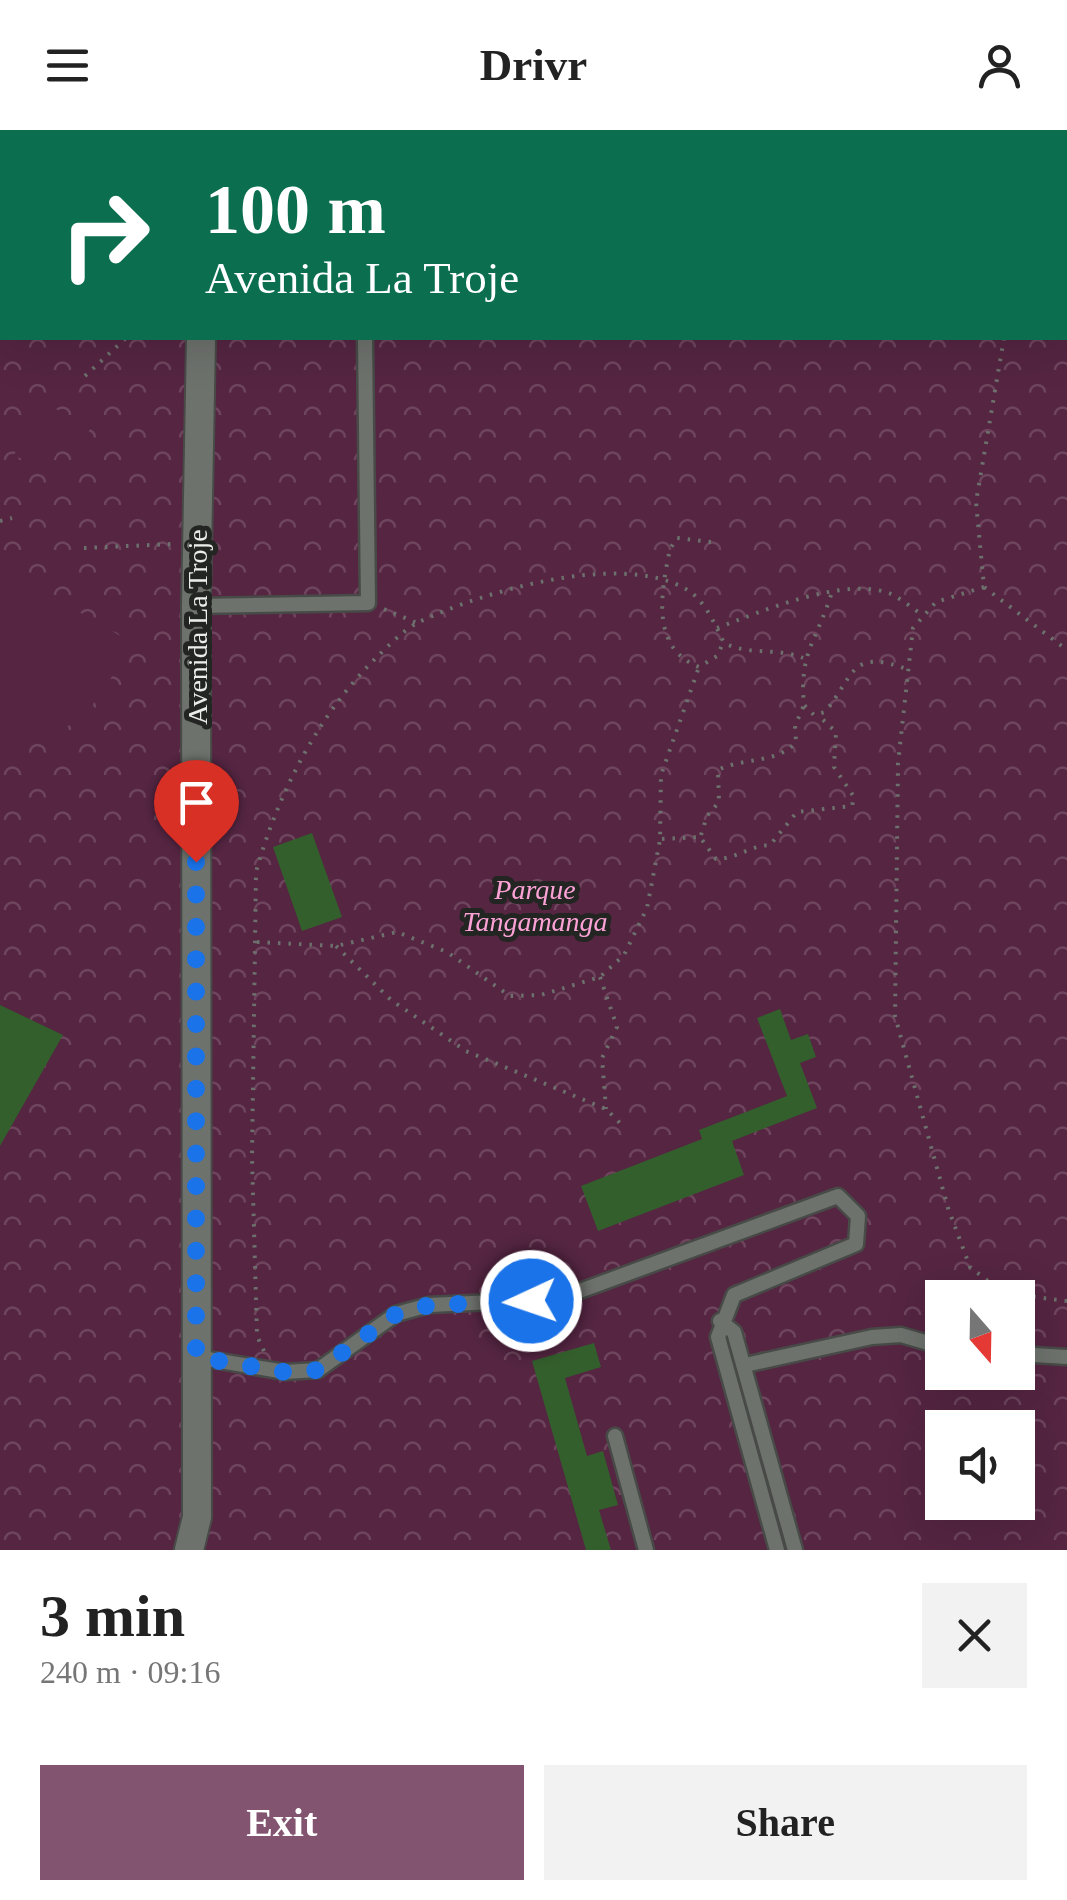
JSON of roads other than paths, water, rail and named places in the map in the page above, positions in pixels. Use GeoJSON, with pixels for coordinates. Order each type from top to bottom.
{"type":"FeatureCollection","features":[{"type":"Feature","properties":{"kind":"street","name":"Avenida La Troje"},"geometry":{"type":"LineString","coordinates":[[190,1550],[197,1518],[196,606],[201,340]]}},
{"type":"Feature","properties":{"kind":"street","name":"Avenida La Troje"},"geometry":{"type":"LineString","coordinates":[[197,1518],[209,1550]]}},
{"type":"Feature","properties":{"kind":"lane"},"geometry":{"type":"LineString","coordinates":[[196,606],[368,603],[365,340]]}},
{"type":"Feature","properties":{"kind":"lane"},"geometry":{"type":"LineString","coordinates":[[196,1357],[285,1372],[318,1370],[396,1314],[430,1305],[558,1298],[838,1196],[858,1216],[856,1244],[734,1294],[720,1321],[718,1337],[777,1550]]}},
{"type":"Feature","properties":{"kind":"lane"},"geometry":{"type":"LineString","coordinates":[[720,1321],[734,1332],[795,1550]]}},
{"type":"Feature","properties":{"kind":"lane"},"geometry":{"type":"LineString","coordinates":[[745,1366],[872,1337],[901,1336],[925,1342]]}},
{"type":"Feature","properties":{"kind":"lane"},"geometry":{"type":"LineString","coordinates":[[1035,1355],[1067,1356]]}},
{"type":"Feature","properties":{"kind":"lane"},"geometry":{"type":"LineString","coordinates":[[616,1436],[646,1550]]}},
{"type":"Feature","properties":{"kind":"park label","name":"Parque Tangamanga"},"geometry":{"type":"Point","coordinates":[535,905]}}]}
